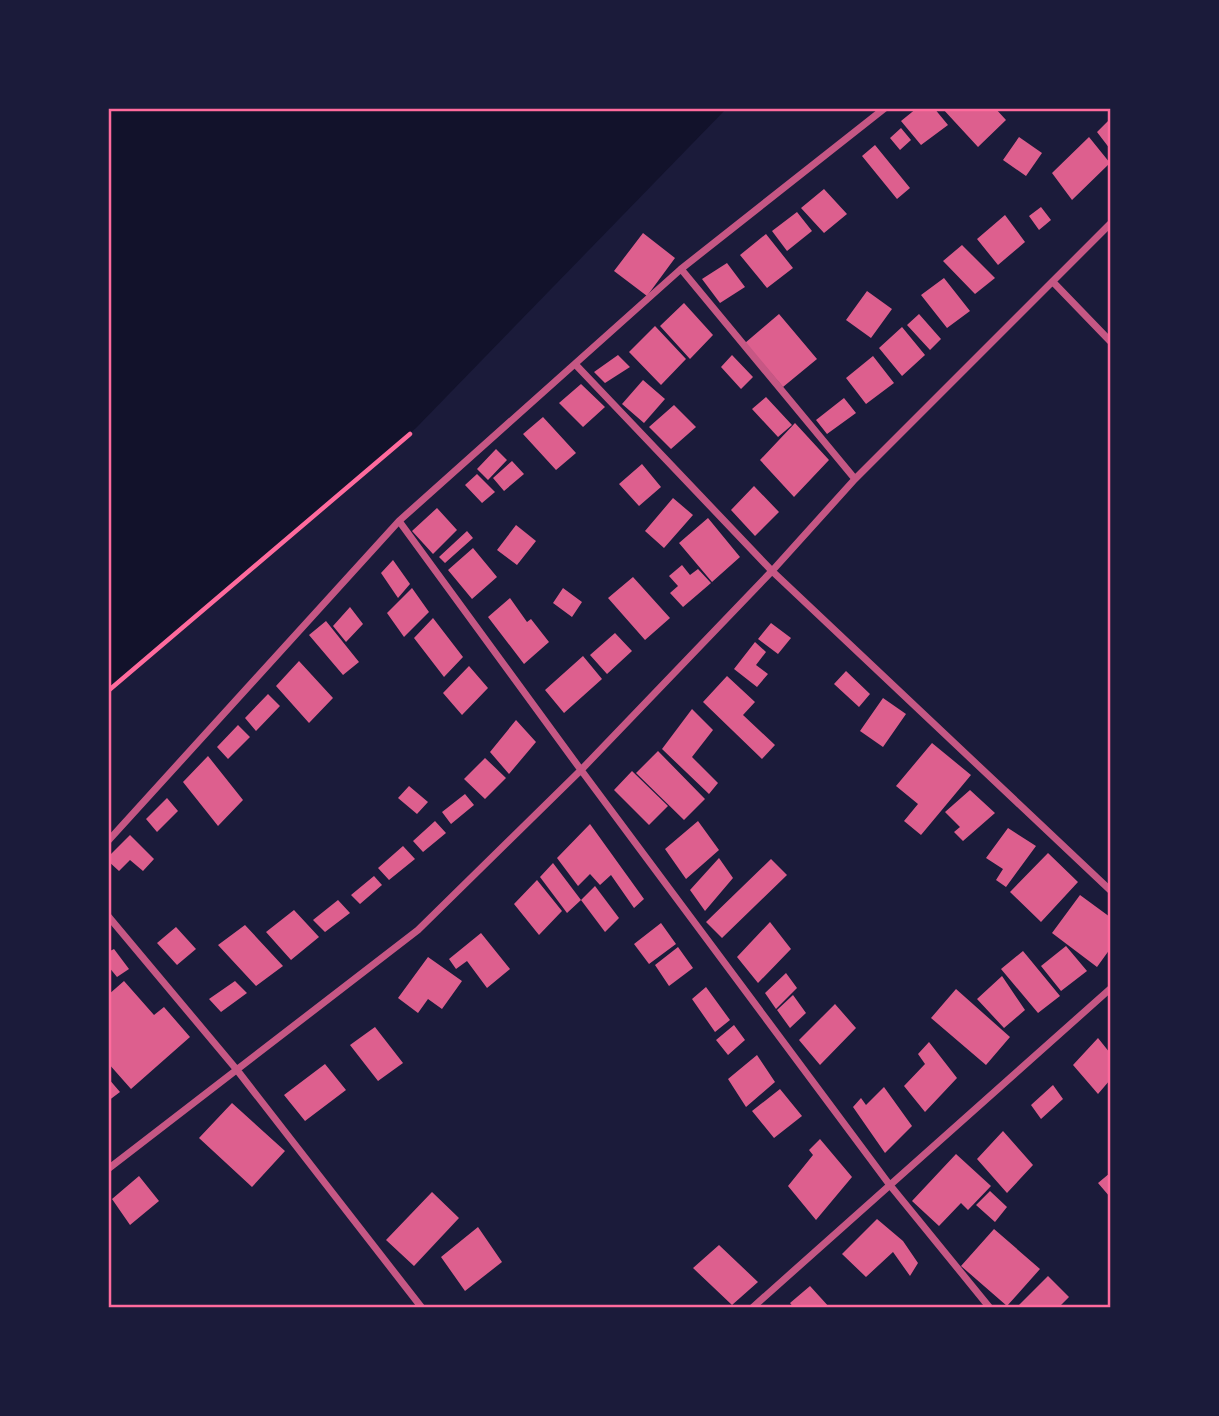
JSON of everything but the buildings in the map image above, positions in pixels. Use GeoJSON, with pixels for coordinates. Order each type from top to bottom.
{"type":"FeatureCollection","features":[{"type":"Feature","properties":{"kind":"street"},"geometry":{"type":"LineString","coordinates":[[108,841],[399,521],[681,269],[884,108]]}},
{"type":"Feature","properties":{"kind":"street"},"geometry":{"type":"LineString","coordinates":[[108,1169],[418,930],[580,770],[772,571],[855,479],[1111,224]]}},
{"type":"Feature","properties":{"kind":"street"},"geometry":{"type":"LineString","coordinates":[[681,269],[855,479]]}},
{"type":"Feature","properties":{"kind":"street"},"geometry":{"type":"LineString","coordinates":[[1053,282],[1111,341]]}},
{"type":"Feature","properties":{"kind":"street"},"geometry":{"type":"LineString","coordinates":[[575,364],[772,571],[1111,890]]}},
{"type":"Feature","properties":{"kind":"street"},"geometry":{"type":"LineString","coordinates":[[399,521],[580,770],[889,1184],[990,1307]]}},
{"type":"Feature","properties":{"kind":"street"},"geometry":{"type":"LineString","coordinates":[[108,916],[237,1070],[422,1307]]}},
{"type":"Feature","properties":{"kind":"street"},"geometry":{"type":"LineString","coordinates":[[752,1307],[1111,989]]}},
{"type":"Feature","properties":{"kind":"path"},"geometry":{"type":"LineString","coordinates":[[108,691],[410,434]]}},
{"type":"Feature","properties":{"kind":"shaded area"},"geometry":{"type":"Polygon","coordinates":[[[109,109],[726,109],[416,428],[109,691],[109,109]]]}}]}
